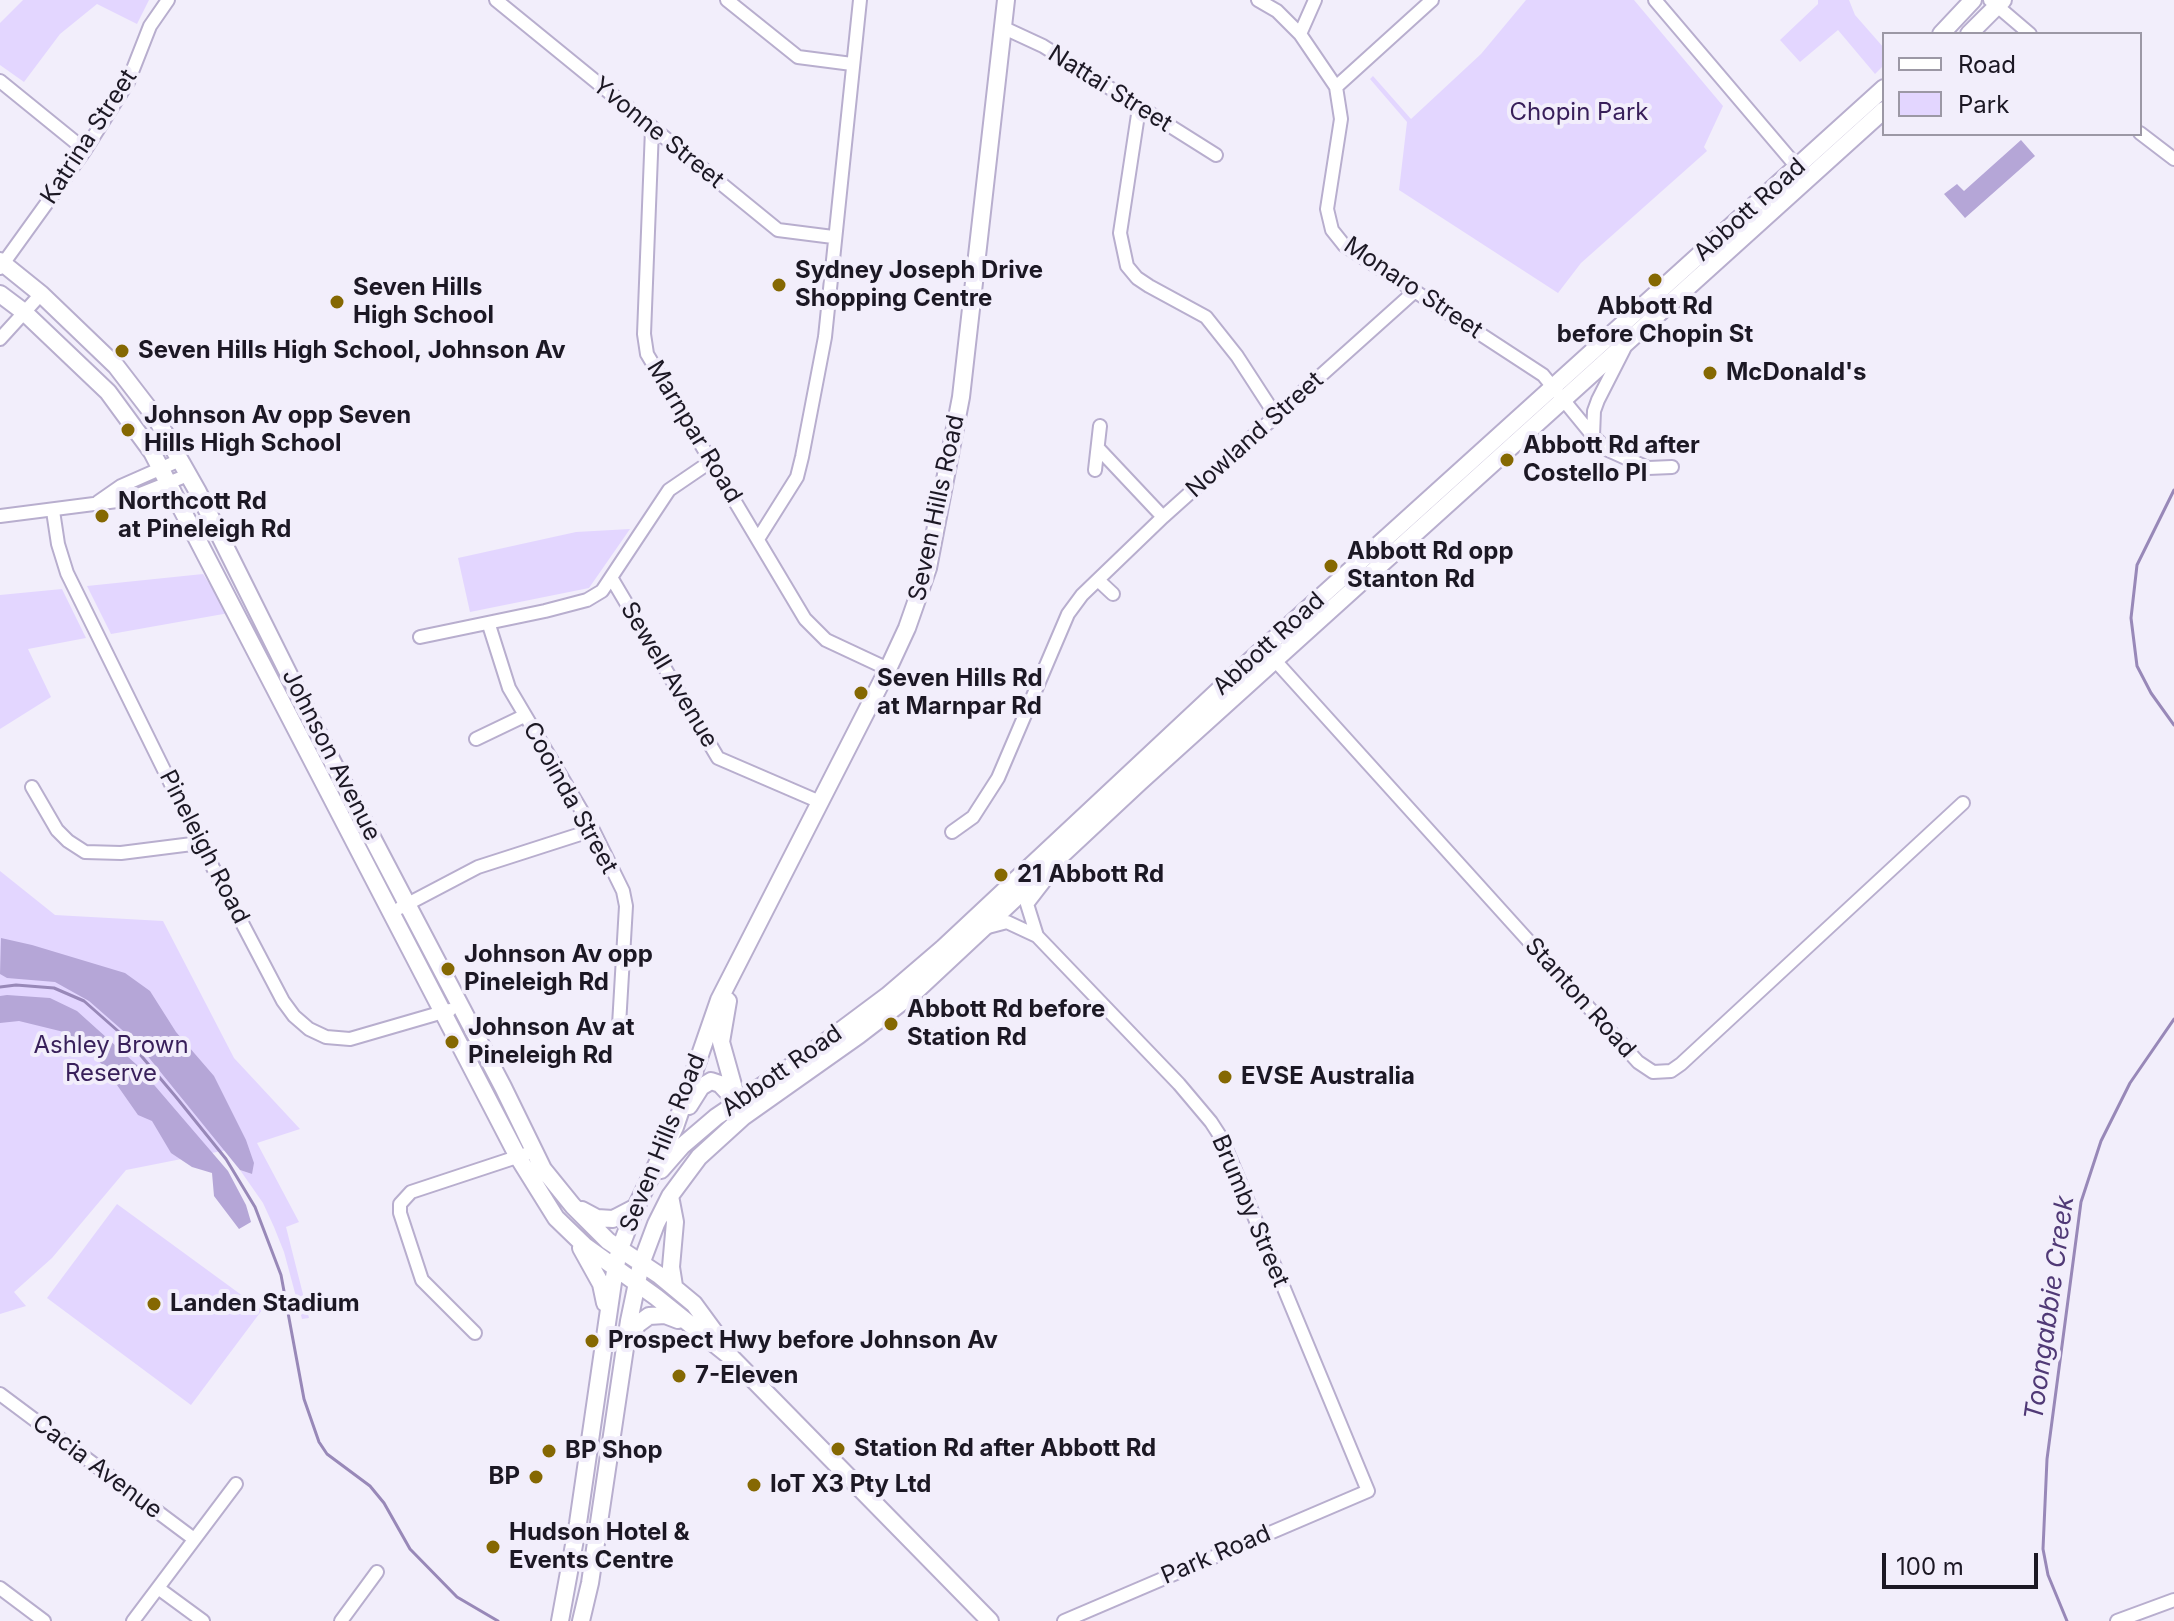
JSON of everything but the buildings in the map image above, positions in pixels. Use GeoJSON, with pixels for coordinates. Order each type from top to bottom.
{"type":"FeatureCollection","features":[{"type":"Feature","properties":{"kind":"main road","name":"Seven Hills Road"},"geometry":{"type":"LineString","coordinates":[[560,1621],[576,1536],[619,1251],[636,1207],[675,1127],[719,1000],[888,669],[907,628],[928,568],[961,397],[1006,0]]}},
{"type":"Feature","properties":{"kind":"main road"},"geometry":{"type":"LineString","coordinates":[[1943,32],[1973,0]]}},
{"type":"Feature","properties":{"kind":"main road"},"geometry":{"type":"LineString","coordinates":[[1971,32],[1997,2]]}},
{"type":"Feature","properties":{"kind":"main road","name":"Abbott Road"},"geometry":{"type":"LineString","coordinates":[[670,1196],[740,1110],[887,996],[943,948],[1559,392],[1882,90]]}},
{"type":"Feature","properties":{"kind":"main road","name":"Abbott Road"},"geometry":{"type":"LineString","coordinates":[[1559,392],[1623,346],[1882,112]]}},
{"type":"Feature","properties":{"kind":"main road","name":"Johnson Avenue"},"geometry":{"type":"LineString","coordinates":[[1,264],[41,294],[132,384],[184,468],[503,1087],[538,1192],[568,1231],[732,1358]]}},
{"type":"Feature","properties":{"kind":"main road","name":"Johnson Avenue"},"geometry":{"type":"LineString","coordinates":[[0,294],[24,312],[108,392],[166,476],[390,913],[525,1154],[619,1251],[674,1286],[705,1318],[732,1358]]}},
{"type":"Feature","properties":{"kind":"main road","name":"Abbott Road"},"geometry":{"type":"LineString","coordinates":[[646,1188],[695,1134],[740,1110],[883,1018],[1073,844],[1269,654]]}},
{"type":"Feature","properties":{"kind":"main road","name":"Seven Hills Road"},"geometry":{"type":"LineString","coordinates":[[733,976],[721,1042],[740,1110]]}},
{"type":"Feature","properties":{"kind":"main road"},"geometry":{"type":"LineString","coordinates":[[675,1127],[706,1083],[711,1081],[720,1084],[740,1110]]}},
{"type":"Feature","properties":{"kind":"main road","name":"Seven Hills Road"},"geometry":{"type":"LineString","coordinates":[[581,1621],[590,1583],[636,1283],[656,1224],[670,1196]]}},
{"type":"Feature","properties":{"kind":"main road"},"geometry":{"type":"LineString","coordinates":[[670,1196],[675,1222],[671,1267],[674,1286]]}},
{"type":"Feature","properties":{"kind":"main road"},"geometry":{"type":"LineString","coordinates":[[573,1206],[597,1218],[609,1219],[621,1217],[636,1207]]}},
{"type":"Feature","properties":{"kind":"main road"},"geometry":{"type":"LineString","coordinates":[[568,1231],[596,1271],[608,1319]]}},
{"type":"Feature","properties":{"kind":"main road"},"geometry":{"type":"LineString","coordinates":[[627,1341],[638,1324],[649,1316],[665,1315],[691,1325]]}},
{"type":"Feature","properties":{"kind":"main road"},"geometry":{"type":"LineString","coordinates":[[732,1358],[990,1621]]}},
{"type":"Feature","properties":{"kind":"street","name":"Katrina Street"},"geometry":{"type":"LineString","coordinates":[[1,264],[85,150],[128,82],[150,26],[168,0]]}},
{"type":"Feature","properties":{"kind":"street","name":"Yvonne Street"},"geometry":{"type":"LineString","coordinates":[[496,0],[778,230],[833,237]]}},
{"type":"Feature","properties":{"kind":"street"},"geometry":{"type":"LineString","coordinates":[[727,0],[798,57],[852,64]]}},
{"type":"Feature","properties":{"kind":"street"},"geometry":{"type":"LineString","coordinates":[[758,539],[797,477],[825,337],[860,0]]}},
{"type":"Feature","properties":{"kind":"street","name":"Monaro Street"},"geometry":{"type":"LineString","coordinates":[[1258,0],[1277,11],[1300,34],[1336,87],[1341,119],[1327,209],[1332,230],[1344,245],[1543,375],[1608,450],[1648,468],[1672,467]]}},
{"type":"Feature","properties":{"kind":"street"},"geometry":{"type":"LineString","coordinates":[[1300,34],[1315,0]]}},
{"type":"Feature","properties":{"kind":"street"},"geometry":{"type":"LineString","coordinates":[[1336,87],[1432,0]]}},
{"type":"Feature","properties":{"kind":"street"},"geometry":{"type":"LineString","coordinates":[[1655,0],[1797,167]]}},
{"type":"Feature","properties":{"kind":"street"},"geometry":{"type":"LineString","coordinates":[[1997,2],[2028,32]]}},
{"type":"Feature","properties":{"kind":"street","name":"Nattai Street"},"geometry":{"type":"LineString","coordinates":[[1002,27],[1043,46],[1216,155]]}},
{"type":"Feature","properties":{"kind":"street"},"geometry":{"type":"LineString","coordinates":[[0,81],[85,150]]}},
{"type":"Feature","properties":{"kind":"street"},"geometry":{"type":"LineString","coordinates":[[1139,108],[1120,233],[1127,266],[1149,286],[1206,317],[1237,356],[1276,416]]}},
{"type":"Feature","properties":{"kind":"street","name":"Marnpar Road"},"geometry":{"type":"LineString","coordinates":[[652,129],[644,334],[647,354],[805,619],[826,640],[888,669]]}},
{"type":"Feature","properties":{"kind":"street"},"geometry":{"type":"LineString","coordinates":[[2142,135],[2174,159]]}},
{"type":"Feature","properties":{"kind":"street","name":"Nowland Street"},"geometry":{"type":"LineString","coordinates":[[952,832],[973,817],[998,778],[1068,614],[1082,595],[1163,517],[1414,292]]}},
{"type":"Feature","properties":{"kind":"street"},"geometry":{"type":"LineString","coordinates":[[0,339],[41,294]]}},
{"type":"Feature","properties":{"kind":"street"},"geometry":{"type":"LineString","coordinates":[[1593,436],[1594,411],[1624,350],[1623,346]]}},
{"type":"Feature","properties":{"kind":"street"},"geometry":{"type":"LineString","coordinates":[[1095,470],[1100,426]]}},
{"type":"Feature","properties":{"kind":"street"},"geometry":{"type":"LineString","coordinates":[[1098,448],[1163,517]]}},
{"type":"Feature","properties":{"kind":"street"},"geometry":{"type":"LineString","coordinates":[[420,637],[489,625],[587,600],[602,591],[669,490],[710,462]]}},
{"type":"Feature","properties":{"kind":"street"},"geometry":{"type":"LineString","coordinates":[[0,516],[97,503],[121,486],[166,476],[184,468]]}},
{"type":"Feature","properties":{"kind":"street","name":"Pineleigh Road"},"geometry":{"type":"LineString","coordinates":[[53,511],[67,573],[200,843],[283,1001],[294,1016],[309,1029],[326,1037],[350,1039],[461,1007]]}},
{"type":"Feature","properties":{"kind":"street","name":"Sewell Avenue"},"geometry":{"type":"LineString","coordinates":[[612,579],[718,758],[820,802]]}},
{"type":"Feature","properties":{"kind":"street"},"geometry":{"type":"LineString","coordinates":[[1098,580],[1113,594]]}},
{"type":"Feature","properties":{"kind":"street","name":"Cooinda Street"},"geometry":{"type":"LineString","coordinates":[[489,625],[501,670],[524,716],[593,830],[623,891],[626,906],[619,1025]]}},
{"type":"Feature","properties":{"kind":"street","name":"Stanton Road"},"geometry":{"type":"LineString","coordinates":[[1269,654],[1638,1062],[1653,1072],[1671,1071],[1681,1064],[1963,803]]}},
{"type":"Feature","properties":{"kind":"street"},"geometry":{"type":"LineString","coordinates":[[476,739],[524,716]]}},
{"type":"Feature","properties":{"kind":"street"},"geometry":{"type":"LineString","coordinates":[[32,787],[57,830],[85,852],[121,853],[200,843]]}},
{"type":"Feature","properties":{"kind":"street"},"geometry":{"type":"LineString","coordinates":[[390,913],[478,867],[593,830]]}},
{"type":"Feature","properties":{"kind":"street"},"geometry":{"type":"LineString","coordinates":[[1037,936],[1027,904],[1035,891],[1058,868],[1073,844]]}},
{"type":"Feature","properties":{"kind":"street","name":"Brumby Street"},"geometry":{"type":"LineString","coordinates":[[981,930],[1007,922],[1037,936],[1179,1084],[1211,1122],[1222,1139],[1368,1491]]}},
{"type":"Feature","properties":{"kind":"street"},"geometry":{"type":"LineString","coordinates":[[475,1333],[422,1280],[399,1206],[411,1192],[525,1154]]}},
{"type":"Feature","properties":{"kind":"street","name":"Cacia Avenue"},"geometry":{"type":"LineString","coordinates":[[0,1394],[194,1539]]}},
{"type":"Feature","properties":{"kind":"street"},"geometry":{"type":"LineString","coordinates":[[133,1621],[236,1484]]}},
{"type":"Feature","properties":{"kind":"street","name":"Park Road"},"geometry":{"type":"LineString","coordinates":[[1064,1621],[1368,1491]]}},
{"type":"Feature","properties":{"kind":"street"},"geometry":{"type":"LineString","coordinates":[[341,1621],[377,1572]]}},
{"type":"Feature","properties":{"kind":"street"},"geometry":{"type":"LineString","coordinates":[[0,1588],[44,1621]]}},
{"type":"Feature","properties":{"kind":"street"},"geometry":{"type":"LineString","coordinates":[[158,1588],[203,1621]]}},
{"type":"Feature","properties":{"kind":"street"},"geometry":{"type":"LineString","coordinates":[[2117,1621],[2151,1607],[2172,1603]]}},
{"type":"Feature","properties":{"kind":"green space"},"geometry":{"type":"Polygon","coordinates":[[[23,0],[149,0],[137,24],[97,4],[60,34],[24,82],[0,65],[0,23],[23,0]]]}},
{"type":"Feature","properties":{"kind":"green space","name":"Chopin Park"},"geometry":{"type":"Polygon","coordinates":[[[1526,0],[1634,0],[1723,106],[1704,147],[1707,151],[1581,263],[1558,293],[1399,190],[1407,122],[1370,79],[1373,76],[1411,119],[1481,54],[1526,0]]]}},
{"type":"Feature","properties":{"kind":"green space"},"geometry":{"type":"Polygon","coordinates":[[[1818,0],[1849,0],[1855,15],[1882,46],[1882,67],[1875,74],[1838,30],[1800,62],[1780,40],[1818,4],[1818,0]]]}},
{"type":"Feature","properties":{"kind":"green space"},"geometry":{"type":"Polygon","coordinates":[[[2021,140],[2035,156],[1965,218],[1944,194],[1957,184],[1964,191],[2021,140]]]}},
{"type":"Feature","properties":{"kind":"green space"},"geometry":{"type":"Polygon","coordinates":[[[630,529],[589,588],[470,612],[458,558],[576,532],[630,529]]]}},
{"type":"Feature","properties":{"kind":"green space"},"geometry":{"type":"Polygon","coordinates":[[[203,574],[229,613],[111,634],[87,586],[203,574]]]}},
{"type":"Feature","properties":{"kind":"green space"},"geometry":{"type":"Polygon","coordinates":[[[62,589],[86,638],[28,649],[51,697],[0,729],[0,595],[62,589]]]}},
{"type":"Feature","properties":{"kind":"green space","name":"Ashley Brown Reserve"},"geometry":{"type":"Polygon","coordinates":[[[0,871],[55,915],[163,921],[234,1058],[300,1129],[257,1143],[299,1222],[286,1227],[309,1318],[302,1319],[284,1252],[263,1203],[240,1170],[252,1174],[247,1146],[126,1170],[52,1258],[14,1292],[26,1306],[0,1314],[0,871]]]}},
{"type":"Feature","properties":{"kind":"green space"},"geometry":{"type":"Polygon","coordinates":[[[1,938],[125,973],[150,991],[176,1032],[214,1076],[246,1140],[254,1163],[252,1174],[240,1170],[137,1043],[89,1001],[55,982],[7,978],[0,974],[1,938]]]}},
{"type":"Feature","properties":{"kind":"green space"},"geometry":{"type":"Polygon","coordinates":[[[0,996],[50,998],[77,1011],[137,1065],[228,1171],[246,1205],[251,1222],[239,1229],[214,1196],[212,1173],[192,1167],[171,1153],[152,1121],[138,1115],[103,1065],[68,1033],[19,1021],[0,1023],[0,996]]]}},
{"type":"Feature","properties":{"kind":"green space","name":"Landen Stadium"},"geometry":{"type":"Polygon","coordinates":[[[117,1204],[262,1310],[191,1405],[47,1298],[117,1204]]]}},
{"type":"Feature","properties":{"kind":"waterway","name":"Toongabbie Creek"},"geometry":{"type":"LineString","coordinates":[[2174,490],[2137,565],[2131,618],[2137,666],[2151,693],[2174,725]]}},
{"type":"Feature","properties":{"kind":"waterway"},"geometry":{"type":"LineString","coordinates":[[0,987],[54,988],[84,1001],[127,1039],[226,1159],[255,1207],[281,1275],[304,1399],[319,1442],[327,1454],[370,1486],[384,1503],[410,1549],[457,1597],[498,1621]]}},
{"type":"Feature","properties":{"kind":"waterway","name":"Toongabbie Creek"},"geometry":{"type":"LineString","coordinates":[[2067,1621],[2048,1575],[2043,1549],[2047,1459],[2081,1202],[2101,1141],[2130,1083],[2174,1019]]}},
{"type":"Feature","properties":{"kind":"place","name":"Abbott Rd before Chopin St"},"geometry":{"type":"Point","coordinates":[1655,280]}},
{"type":"Feature","properties":{"kind":"place","name":"Sydney Joseph Drive Shopping Centre"},"geometry":{"type":"Point","coordinates":[779,285]}},
{"type":"Feature","properties":{"kind":"place","name":"Seven Hills High School"},"geometry":{"type":"Point","coordinates":[337,302]}},
{"type":"Feature","properties":{"kind":"place","name":"Seven Hills High School, Johnson Av"},"geometry":{"type":"Point","coordinates":[122,351]}},
{"type":"Feature","properties":{"kind":"place","name":"McDonald's"},"geometry":{"type":"Point","coordinates":[1710,373]}},
{"type":"Feature","properties":{"kind":"place","name":"Johnson Av opp Seven Hills High School"},"geometry":{"type":"Point","coordinates":[128,430]}},
{"type":"Feature","properties":{"kind":"place","name":"Abbott Rd after Costello Pl"},"geometry":{"type":"Point","coordinates":[1507,460]}},
{"type":"Feature","properties":{"kind":"place","name":"Northcott Rd at Pineleigh Rd"},"geometry":{"type":"Point","coordinates":[102,516]}},
{"type":"Feature","properties":{"kind":"place","name":"Abbott Rd opp Stanton Rd"},"geometry":{"type":"Point","coordinates":[1331,566]}},
{"type":"Feature","properties":{"kind":"place","name":"Seven Hills Rd at Marnpar Rd"},"geometry":{"type":"Point","coordinates":[861,693]}},
{"type":"Feature","properties":{"kind":"place","name":"21 Abbott Rd"},"geometry":{"type":"Point","coordinates":[1001,875]}},
{"type":"Feature","properties":{"kind":"place","name":"Johnson Av opp Pineleigh Rd"},"geometry":{"type":"Point","coordinates":[448,969]}},
{"type":"Feature","properties":{"kind":"place","name":"Abbott Rd before Station Rd"},"geometry":{"type":"Point","coordinates":[891,1024]}},
{"type":"Feature","properties":{"kind":"place","name":"Johnson Av at Pineleigh Rd"},"geometry":{"type":"Point","coordinates":[452,1042]}},
{"type":"Feature","properties":{"kind":"place","name":"EVSE Australia"},"geometry":{"type":"Point","coordinates":[1225,1077]}},
{"type":"Feature","properties":{"kind":"place","name":"Landen Stadium"},"geometry":{"type":"Point","coordinates":[154,1304]}},
{"type":"Feature","properties":{"kind":"place","name":"Prospect Hwy before Johnson Av"},"geometry":{"type":"Point","coordinates":[592,1341]}},
{"type":"Feature","properties":{"kind":"place","name":"7-Eleven"},"geometry":{"type":"Point","coordinates":[679,1376]}},
{"type":"Feature","properties":{"kind":"place","name":"Station Rd after Abbott Rd"},"geometry":{"type":"Point","coordinates":[838,1449]}},
{"type":"Feature","properties":{"kind":"place","name":"BP Shop"},"geometry":{"type":"Point","coordinates":[549,1451]}},
{"type":"Feature","properties":{"kind":"place","name":"BP"},"geometry":{"type":"Point","coordinates":[536,1477]}},
{"type":"Feature","properties":{"kind":"place","name":"IoT X3 Pty Ltd"},"geometry":{"type":"Point","coordinates":[754,1485]}},
{"type":"Feature","properties":{"kind":"place","name":"Hudson Hotel & Events Centre"},"geometry":{"type":"Point","coordinates":[493,1547]}}]}
